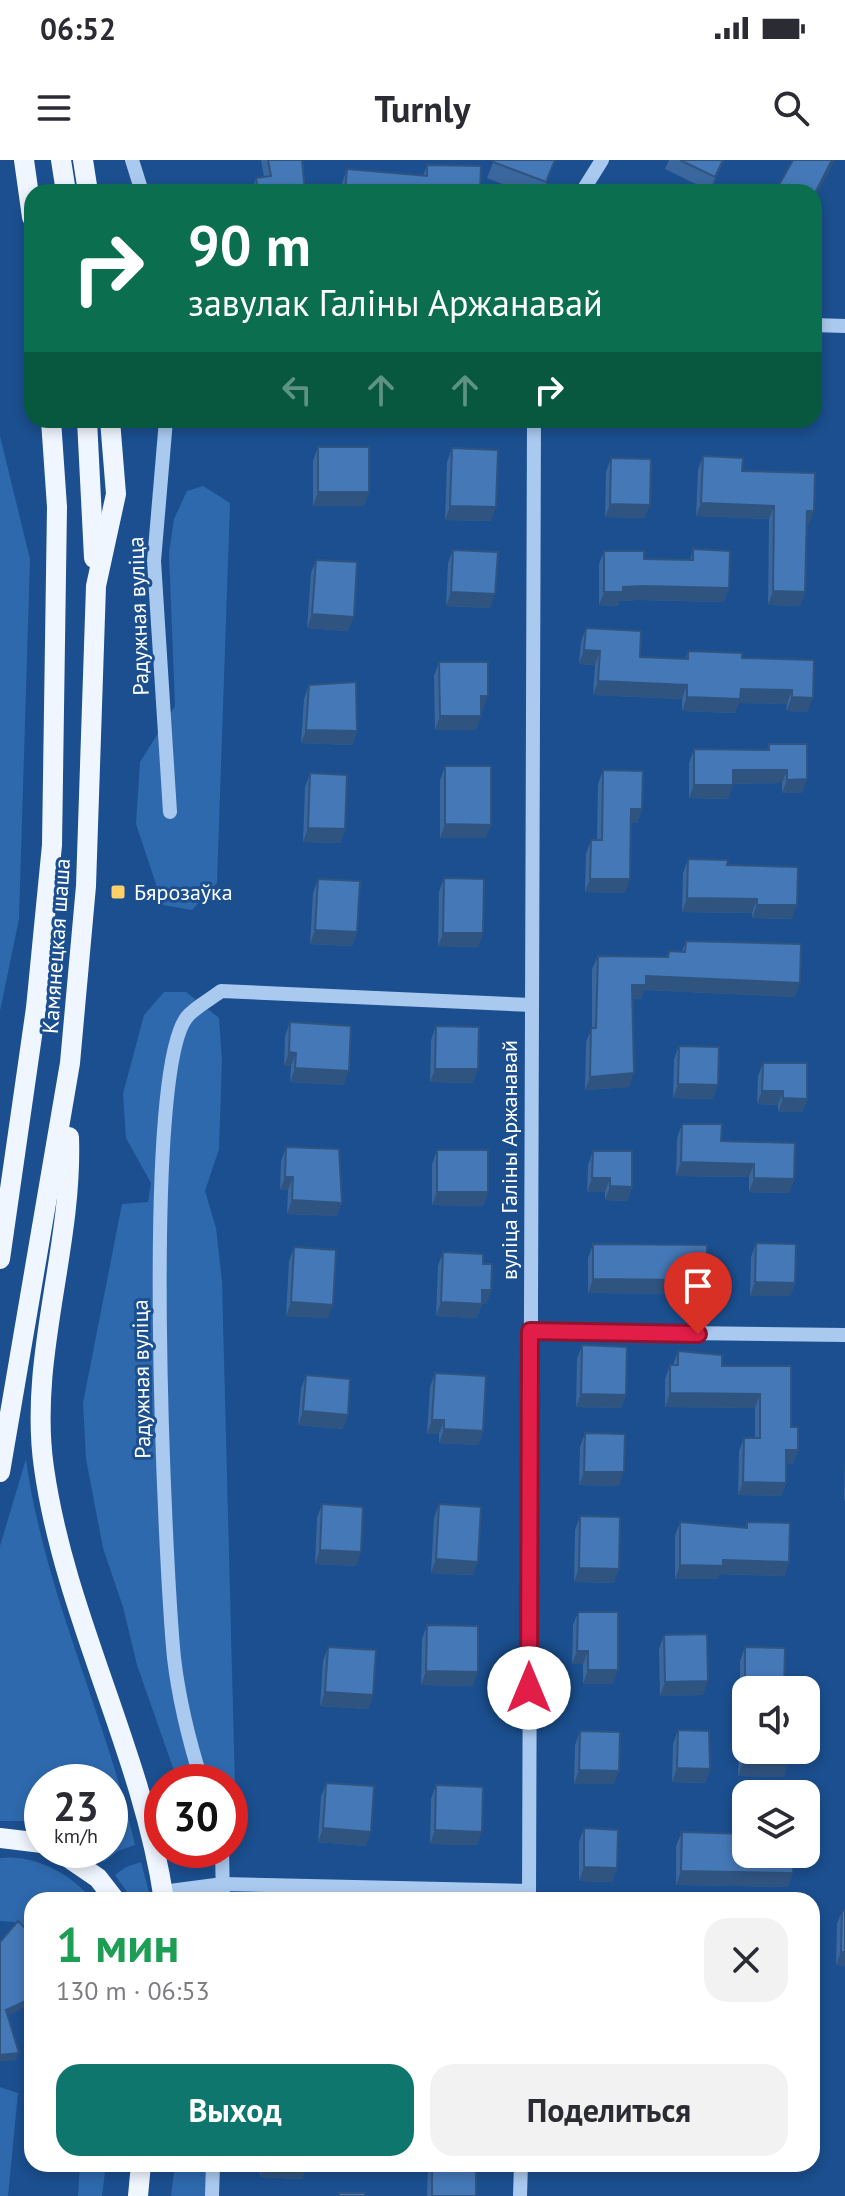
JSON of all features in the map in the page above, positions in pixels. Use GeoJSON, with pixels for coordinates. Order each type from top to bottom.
{"type":"FeatureCollection","features":[{"type":"Feature","properties":{"kind":"main road"},"geometry":{"type":"LineString","coordinates":[[24,160],[27,184]]}},
{"type":"Feature","properties":{"kind":"main road"},"geometry":{"type":"LineString","coordinates":[[61,160],[65,184]]}},
{"type":"Feature","properties":{"kind":"main road"},"geometry":{"type":"LineString","coordinates":[[83,160],[87,184]]}},
{"type":"Feature","properties":{"kind":"main road","name":"Камянецкая шаша"},"geometry":{"type":"LineString","coordinates":[[0,1259],[12,1191],[52,845],[57,507],[52,428]]}},
{"type":"Feature","properties":{"kind":"main road"},"geometry":{"type":"LineString","coordinates":[[87,428],[96,586]]}},
{"type":"Feature","properties":{"kind":"main road","name":"Камянецкая шаша"},"geometry":{"type":"LineString","coordinates":[[0,1472],[65,1105],[86,886],[96,586],[116,494],[111,428]]}},
{"type":"Feature","properties":{"kind":"main road"},"geometry":{"type":"LineString","coordinates":[[65,1105],[70,1175],[41,1397],[43,1467],[64,1561],[130,1761],[162,1892]]}},
{"type":"Feature","properties":{"kind":"main road"},"geometry":{"type":"LineString","coordinates":[[0,1215],[12,1191]]}},
{"type":"Feature","properties":{"kind":"main road"},"geometry":{"type":"LineString","coordinates":[[0,1838],[24,1841]]}},
{"type":"Feature","properties":{"kind":"main road"},"geometry":{"type":"LineString","coordinates":[[83,1868],[98,1878],[109,1892]]}},
{"type":"Feature","properties":{"kind":"main road"},"geometry":{"type":"LineString","coordinates":[[138,2196],[140,2172]]}},
{"type":"Feature","properties":{"kind":"street"},"geometry":{"type":"LineString","coordinates":[[132,160],[140,184]]}},
{"type":"Feature","properties":{"kind":"street"},"geometry":{"type":"LineString","coordinates":[[587,184],[602,160]]}},
{"type":"Feature","properties":{"kind":"street"},"geometry":{"type":"LineString","coordinates":[[822,325],[845,326]]}},
{"type":"Feature","properties":{"kind":"street","name":"Радужная вуліца"},"geometry":{"type":"LineString","coordinates":[[165,428],[154,561],[170,812]]}},
{"type":"Feature","properties":{"kind":"street","name":"вуліца Галіны Аржанавай"},"geometry":{"type":"LineString","coordinates":[[529,1892],[534,428]]}},
{"type":"Feature","properties":{"kind":"street","name":"Радужная вуліца"},"geometry":{"type":"LineString","coordinates":[[197,1764],[185,1726],[175,1659],[165,1522],[161,1165],[174,1055],[186,1018],[221,991],[532,1005]]}},
{"type":"Feature","properties":{"kind":"street"},"geometry":{"type":"LineString","coordinates":[[530,1331],[845,1335]]}},
{"type":"Feature","properties":{"kind":"street"},"geometry":{"type":"LineString","coordinates":[[222,1868],[223,1892]]}},
{"type":"Feature","properties":{"kind":"street"},"geometry":{"type":"LineString","coordinates":[[212,2196],[213,2172]]}},
{"type":"Feature","properties":{"kind":"street"},"geometry":{"type":"LineString","coordinates":[[520,2196],[521,2172]]}},
{"type":"Feature","properties":{"kind":"shaded area"},"geometry":{"type":"Polygon","coordinates":[[[0,436],[30,559],[19,919],[0,1011],[0,436]]]}},
{"type":"Feature","properties":{"kind":"shaded area"},"geometry":{"type":"Polygon","coordinates":[[[203,486],[230,503],[217,883],[192,910],[163,905],[136,824],[140,762],[175,706],[169,553],[174,519],[187,491],[203,486]]]}},
{"type":"Feature","properties":{"kind":"shaded area"},"geometry":{"type":"Polygon","coordinates":[[[164,992],[186,992],[219,1018],[222,1060],[219,1149],[205,1191],[216,1228],[222,1281],[234,1764],[172,1764],[137,1665],[123,1607],[103,1548],[86,1459],[83,1403],[122,1204],[148,1202],[151,1183],[126,1138],[123,1094],[144,1015],[164,992]]]}},
{"type":"Feature","properties":{"kind":"shaded area"},"geometry":{"type":"Polygon","coordinates":[[[26,1459],[47,1557],[113,1764],[24,1764],[24,1821],[0,1821],[0,1546],[26,1459]]]}},
{"type":"Feature","properties":{"kind":"shaded area"},"geometry":{"type":"Polygon","coordinates":[[[128,1817],[135,1845],[128,1847],[128,1817]]]}},
{"type":"Feature","properties":{"kind":"shaded area"},"geometry":{"type":"Polygon","coordinates":[[[0,1858],[24,1859],[24,1868],[51,1868],[85,1892],[24,1892],[24,1930],[14,1922],[0,1921],[0,1858]]]}},
{"type":"Feature","properties":{"kind":"shaded area"},"geometry":{"type":"Polygon","coordinates":[[[141,1862],[149,1892],[127,1892],[115,1875],[141,1862]]]}},
{"type":"Feature","properties":{"kind":"shaded area"},"geometry":{"type":"Polygon","coordinates":[[[0,2087],[18,2093],[8,2196],[0,2196],[0,2087]]]}},
{"type":"Feature","properties":{"kind":"shaded area"},"geometry":{"type":"Polygon","coordinates":[[[80,2172],[105,2172],[102,2196],[78,2196],[80,2172]]]}},
{"type":"Feature","properties":{"kind":"shaded area"},"geometry":{"type":"Polygon","coordinates":[[[174,2172],[208,2172],[207,2196],[171,2196],[174,2172]]]}},
{"type":"Feature","properties":{"kind":"building"},"geometry":{"type":"Polygon","coordinates":[[[268,160],[302,160],[304,184],[257,184],[256,178],[271,176],[268,160]]]}},
{"type":"Feature","properties":{"kind":"building"},"geometry":{"type":"Polygon","coordinates":[[[494,160],[555,160],[546,182],[494,160]]]}},
{"type":"Feature","properties":{"kind":"building"},"geometry":{"type":"Polygon","coordinates":[[[680,160],[723,160],[715,177],[680,160]]]}},
{"type":"Feature","properties":{"kind":"building"},"geometry":{"type":"Polygon","coordinates":[[[793,160],[832,160],[820,184],[780,184],[793,160]]]}},
{"type":"Feature","properties":{"kind":"building"},"geometry":{"type":"Polygon","coordinates":[[[427,165],[481,166],[480,184],[346,184],[347,169],[427,176],[427,165]]]}},
{"type":"Feature","properties":{"kind":"building"},"geometry":{"type":"Polygon","coordinates":[[[318,447],[369,447],[369,492],[318,492],[318,447]]]}},
{"type":"Feature","properties":{"kind":"building"},"geometry":{"type":"Polygon","coordinates":[[[452,448],[498,450],[496,507],[450,506],[452,448]]]}},
{"type":"Feature","properties":{"kind":"building"},"geometry":{"type":"Polygon","coordinates":[[[703,456],[743,458],[742,471],[815,473],[814,511],[807,511],[805,592],[773,591],[774,506],[701,503],[703,456]]]}},
{"type":"Feature","properties":{"kind":"building"},"geometry":{"type":"Polygon","coordinates":[[[611,458],[651,459],[650,505],[610,504],[611,458]]]}},
{"type":"Feature","properties":{"kind":"building"},"geometry":{"type":"Polygon","coordinates":[[[693,549],[730,551],[729,588],[643,586],[623,587],[623,592],[604,592],[604,551],[644,551],[644,559],[693,560],[693,549]]]}},
{"type":"Feature","properties":{"kind":"building"},"geometry":{"type":"Polygon","coordinates":[[[453,550],[498,552],[495,594],[451,592],[453,550]]]}},
{"type":"Feature","properties":{"kind":"building"},"geometry":{"type":"Polygon","coordinates":[[[316,560],[357,562],[354,617],[312,614],[316,560]]]}},
{"type":"Feature","properties":{"kind":"building"},"geometry":{"type":"Polygon","coordinates":[[[586,628],[641,631],[640,657],[688,659],[688,651],[742,653],[742,658],[814,660],[813,698],[792,697],[792,690],[741,689],[740,699],[687,697],[687,685],[598,681],[600,651],[584,650],[586,628]]]}},
{"type":"Feature","properties":{"kind":"building"},"geometry":{"type":"Polygon","coordinates":[[[439,662],[488,662],[488,696],[481,696],[481,716],[440,716],[439,662]]]}},
{"type":"Feature","properties":{"kind":"building"},"geometry":{"type":"Polygon","coordinates":[[[356,682],[357,731],[306,730],[309,685],[356,682]]]}},
{"type":"Feature","properties":{"kind":"building"},"geometry":{"type":"Polygon","coordinates":[[[769,744],[807,744],[807,779],[787,780],[787,770],[733,770],[733,785],[694,785],[694,749],[769,750],[769,744]]]}},
{"type":"Feature","properties":{"kind":"building"},"geometry":{"type":"Polygon","coordinates":[[[445,766],[491,766],[491,825],[445,824],[445,766]]]}},
{"type":"Feature","properties":{"kind":"building"},"geometry":{"type":"Polygon","coordinates":[[[603,770],[643,771],[642,809],[631,809],[630,879],[590,879],[591,840],[602,840],[603,770]]]}},
{"type":"Feature","properties":{"kind":"building"},"geometry":{"type":"Polygon","coordinates":[[[310,773],[347,775],[345,829],[308,828],[310,773]]]}},
{"type":"Feature","properties":{"kind":"building"},"geometry":{"type":"Polygon","coordinates":[[[688,859],[728,860],[727,865],[798,867],[797,905],[757,905],[757,899],[687,898],[688,859]]]}},
{"type":"Feature","properties":{"kind":"building"},"geometry":{"type":"Polygon","coordinates":[[[444,878],[484,879],[483,933],[443,933],[444,878]]]}},
{"type":"Feature","properties":{"kind":"building"},"geometry":{"type":"Polygon","coordinates":[[[318,879],[360,881],[357,932],[315,930],[318,879]]]}},
{"type":"Feature","properties":{"kind":"building"},"geometry":{"type":"Polygon","coordinates":[[[686,941],[801,944],[800,983],[646,976],[646,985],[632,985],[634,1073],[590,1077],[591,1028],[596,1028],[598,956],[668,957],[669,951],[685,952],[686,941]]]}},
{"type":"Feature","properties":{"kind":"building"},"geometry":{"type":"Polygon","coordinates":[[[290,1022],[351,1026],[349,1071],[295,1068],[296,1053],[289,1052],[290,1022]]]}},
{"type":"Feature","properties":{"kind":"building"},"geometry":{"type":"Polygon","coordinates":[[[436,1026],[479,1027],[478,1069],[435,1069],[436,1026]]]}},
{"type":"Feature","properties":{"kind":"building"},"geometry":{"type":"Polygon","coordinates":[[[679,1046],[719,1047],[718,1085],[678,1084],[679,1046]]]}},
{"type":"Feature","properties":{"kind":"building"},"geometry":{"type":"Polygon","coordinates":[[[763,1063],[807,1063],[807,1099],[783,1098],[783,1091],[762,1091],[763,1063]]]}},
{"type":"Feature","properties":{"kind":"building"},"geometry":{"type":"Polygon","coordinates":[[[682,1124],[722,1124],[721,1141],[795,1143],[794,1179],[754,1178],[754,1164],[681,1162],[682,1124]]]}},
{"type":"Feature","properties":{"kind":"building"},"geometry":{"type":"Polygon","coordinates":[[[286,1147],[339,1149],[342,1203],[292,1200],[293,1177],[285,1177],[286,1147]]]}},
{"type":"Feature","properties":{"kind":"building"},"geometry":{"type":"Polygon","coordinates":[[[437,1150],[488,1150],[488,1192],[437,1192],[437,1150]]]}},
{"type":"Feature","properties":{"kind":"building"},"geometry":{"type":"Polygon","coordinates":[[[593,1151],[632,1151],[632,1187],[610,1186],[610,1178],[592,1178],[593,1151]]]}},
{"type":"Feature","properties":{"kind":"building"},"geometry":{"type":"Polygon","coordinates":[[[756,1243],[796,1244],[795,1283],[755,1282],[756,1243]]]}},
{"type":"Feature","properties":{"kind":"building"},"geometry":{"type":"Polygon","coordinates":[[[593,1244],[707,1245],[707,1273],[690,1273],[690,1280],[593,1279],[593,1244]]]}},
{"type":"Feature","properties":{"kind":"building"},"geometry":{"type":"Polygon","coordinates":[[[294,1247],[336,1250],[333,1305],[291,1302],[294,1247]]]}},
{"type":"Feature","properties":{"kind":"building"},"geometry":{"type":"Polygon","coordinates":[[[443,1252],[483,1254],[483,1264],[492,1264],[491,1290],[482,1290],[482,1304],[441,1302],[443,1252]]]}},
{"type":"Feature","properties":{"kind":"building"},"geometry":{"type":"Polygon","coordinates":[[[582,1345],[627,1347],[626,1395],[581,1394],[582,1345]]]}},
{"type":"Feature","properties":{"kind":"building"},"geometry":{"type":"Polygon","coordinates":[[[678,1351],[722,1355],[722,1366],[791,1366],[791,1427],[798,1427],[798,1450],[786,1450],[786,1483],[743,1482],[744,1438],[760,1438],[760,1394],[670,1393],[670,1365],[678,1365],[678,1351]]]}},
{"type":"Feature","properties":{"kind":"building"},"geometry":{"type":"Polygon","coordinates":[[[435,1373],[486,1376],[483,1431],[444,1429],[444,1420],[432,1420],[435,1373]]]}},
{"type":"Feature","properties":{"kind":"building"},"geometry":{"type":"Polygon","coordinates":[[[306,1375],[350,1379],[348,1415],[303,1411],[306,1375]]]}},
{"type":"Feature","properties":{"kind":"building"},"geometry":{"type":"Polygon","coordinates":[[[585,1433],[625,1434],[624,1472],[584,1472],[585,1433]]]}},
{"type":"Feature","properties":{"kind":"building"},"geometry":{"type":"Polygon","coordinates":[[[322,1504],[363,1507],[361,1552],[320,1550],[322,1504]]]}},
{"type":"Feature","properties":{"kind":"building"},"geometry":{"type":"Polygon","coordinates":[[[439,1504],[481,1507],[478,1562],[436,1559],[439,1504]]]}},
{"type":"Feature","properties":{"kind":"building"},"geometry":{"type":"Polygon","coordinates":[[[580,1516],[620,1517],[619,1569],[579,1568],[580,1516]]]}},
{"type":"Feature","properties":{"kind":"building"},"geometry":{"type":"Polygon","coordinates":[[[680,1522],[747,1528],[747,1522],[790,1523],[789,1562],[723,1560],[723,1566],[680,1565],[680,1522]]]}},
{"type":"Feature","properties":{"kind":"building"},"geometry":{"type":"Polygon","coordinates":[[[578,1612],[618,1612],[618,1670],[588,1670],[588,1651],[577,1651],[578,1612]]]}},
{"type":"Feature","properties":{"kind":"building"},"geometry":{"type":"Polygon","coordinates":[[[427,1625],[478,1626],[478,1672],[426,1671],[427,1625]]]}},
{"type":"Feature","properties":{"kind":"building"},"geometry":{"type":"Polygon","coordinates":[[[707,1634],[708,1681],[665,1682],[664,1635],[707,1634]]]}},
{"type":"Feature","properties":{"kind":"building"},"geometry":{"type":"Polygon","coordinates":[[[328,1647],[376,1650],[373,1695],[325,1692],[328,1647]]]}},
{"type":"Feature","properties":{"kind":"building"},"geometry":{"type":"Polygon","coordinates":[[[745,1647],[785,1648],[784,1676],[745,1676],[745,1647]]]}},
{"type":"Feature","properties":{"kind":"building"},"geometry":{"type":"Polygon","coordinates":[[[678,1730],[709,1731],[710,1769],[677,1768],[678,1730]]]}},
{"type":"Feature","properties":{"kind":"building"},"geometry":{"type":"Polygon","coordinates":[[[580,1731],[620,1732],[619,1771],[579,1770],[580,1731]]]}},
{"type":"Feature","properties":{"kind":"building"},"geometry":{"type":"Polygon","coordinates":[[[326,1783],[374,1786],[371,1832],[323,1828],[326,1783]]]}},
{"type":"Feature","properties":{"kind":"building"},"geometry":{"type":"Polygon","coordinates":[[[436,1785],[483,1787],[482,1832],[435,1830],[436,1785]]]}},
{"type":"Feature","properties":{"kind":"building"},"geometry":{"type":"Polygon","coordinates":[[[584,1828],[618,1830],[617,1868],[584,1867],[584,1828]]]}},
{"type":"Feature","properties":{"kind":"building"},"geometry":{"type":"Polygon","coordinates":[[[682,1832],[732,1834],[732,1868],[793,1868],[793,1873],[681,1871],[682,1832]]]}},
{"type":"Feature","properties":{"kind":"building"},"geometry":{"type":"Polygon","coordinates":[[[842,1911],[845,1911],[845,1952],[841,1952],[842,1911]]]}},
{"type":"Feature","properties":{"kind":"building"},"geometry":{"type":"Polygon","coordinates":[[[18,1921],[24,1927],[24,2002],[6,2010],[19,2053],[0,2055],[0,1942],[18,1921]]]}},
{"type":"Feature","properties":{"kind":"building"},"geometry":{"type":"Polygon","coordinates":[[[432,2172],[476,2172],[476,2196],[432,2196],[432,2172]]]}},
{"type":"Feature","properties":{"kind":"building"},"geometry":{"type":"Polygon","coordinates":[[[339,2193],[365,2193],[365,2196],[339,2196],[339,2193]]]}},
{"type":"Feature","properties":{"kind":"place","name":"Бярозаўка"},"geometry":{"type":"Point","coordinates":[118,892]}},
{"type":"Feature","properties":{"kind":"route"},"geometry":{"type":"LineString","coordinates":[[529,1688],[530,1331],[698,1334]]}}]}
